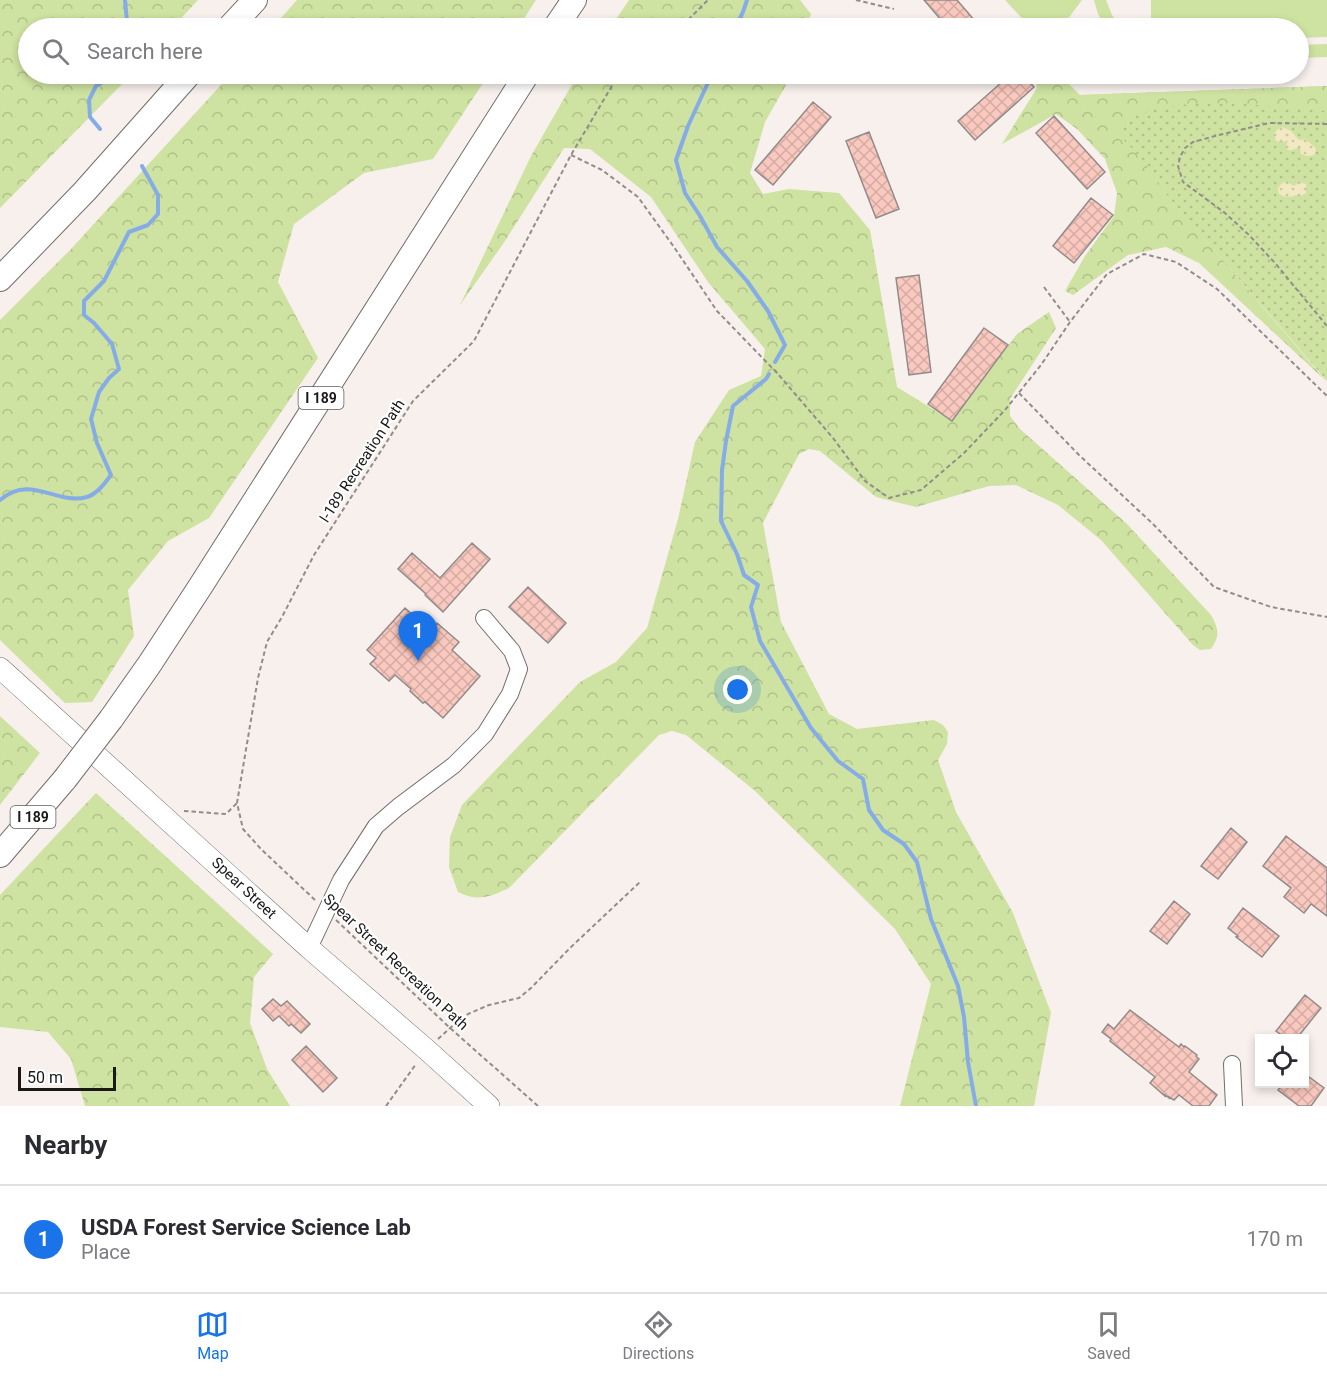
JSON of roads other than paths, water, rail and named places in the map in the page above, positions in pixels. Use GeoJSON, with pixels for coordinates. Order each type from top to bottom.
{"type":"FeatureCollection","features":[{"type":"Feature","properties":{"kind":"highway"},"geometry":{"type":"LineString","coordinates":[[238,18],[255,0]]}},
{"type":"Feature","properties":{"kind":"highway"},"geometry":{"type":"LineString","coordinates":[[562,18],[574,0]]}},
{"type":"Feature","properties":{"kind":"highway"},"geometry":{"type":"LineString","coordinates":[[0,279],[85,190],[180,84]]}},
{"type":"Feature","properties":{"kind":"highway","name":"I 189"},"geometry":{"type":"LineString","coordinates":[[0,855],[65,779],[143,674],[520,84]]}},
{"type":"Feature","properties":{"kind":"main road","name":"Spear Street"},"geometry":{"type":"LineString","coordinates":[[0,668],[309,948],[489,1106]]}},
{"type":"Feature","properties":{"kind":"lane"},"geometry":{"type":"LineString","coordinates":[[309,948],[341,880],[376,826],[454,765],[485,734],[510,694],[519,669],[512,651],[484,618]]}},
{"type":"Feature","properties":{"kind":"lane"},"geometry":{"type":"LineString","coordinates":[[1232,1064],[1234,1106]]}},
{"type":"Feature","properties":{"kind":"waterway"},"geometry":{"type":"LineString","coordinates":[[125,0],[127,18]]}},
{"type":"Feature","properties":{"kind":"waterway"},"geometry":{"type":"LineString","coordinates":[[740,18],[747,0]]}},
{"type":"Feature","properties":{"kind":"waterway"},"geometry":{"type":"LineString","coordinates":[[99,84],[89,100],[90,117],[100,129]]}},
{"type":"Feature","properties":{"kind":"waterway"},"geometry":{"type":"LineString","coordinates":[[707,84],[688,126],[676,160],[685,193],[717,247],[747,281],[768,311],[785,345],[775,362]]}},
{"type":"Feature","properties":{"kind":"waterway"},"geometry":{"type":"LineString","coordinates":[[0,500],[11,492],[22,489],[76,499],[87,497],[97,491],[111,475],[97,443],[91,419],[99,392],[119,369],[112,344],[84,315],[84,301],[104,281],[129,232],[148,225],[158,214],[158,195],[142,166]]}},
{"type":"Feature","properties":{"kind":"waterway"},"geometry":{"type":"LineString","coordinates":[[769,374],[733,406],[722,470],[721,521],[744,575],[758,585],[751,607],[760,641],[811,728],[838,761],[863,779],[869,810],[883,830],[904,844],[917,862],[931,919],[958,986],[976,1106]]}},
{"type":"Feature","properties":{"kind":"place","name":"USDA Forest Service Science Lab"},"geometry":{"type":"Point","coordinates":[418,661]}}]}
